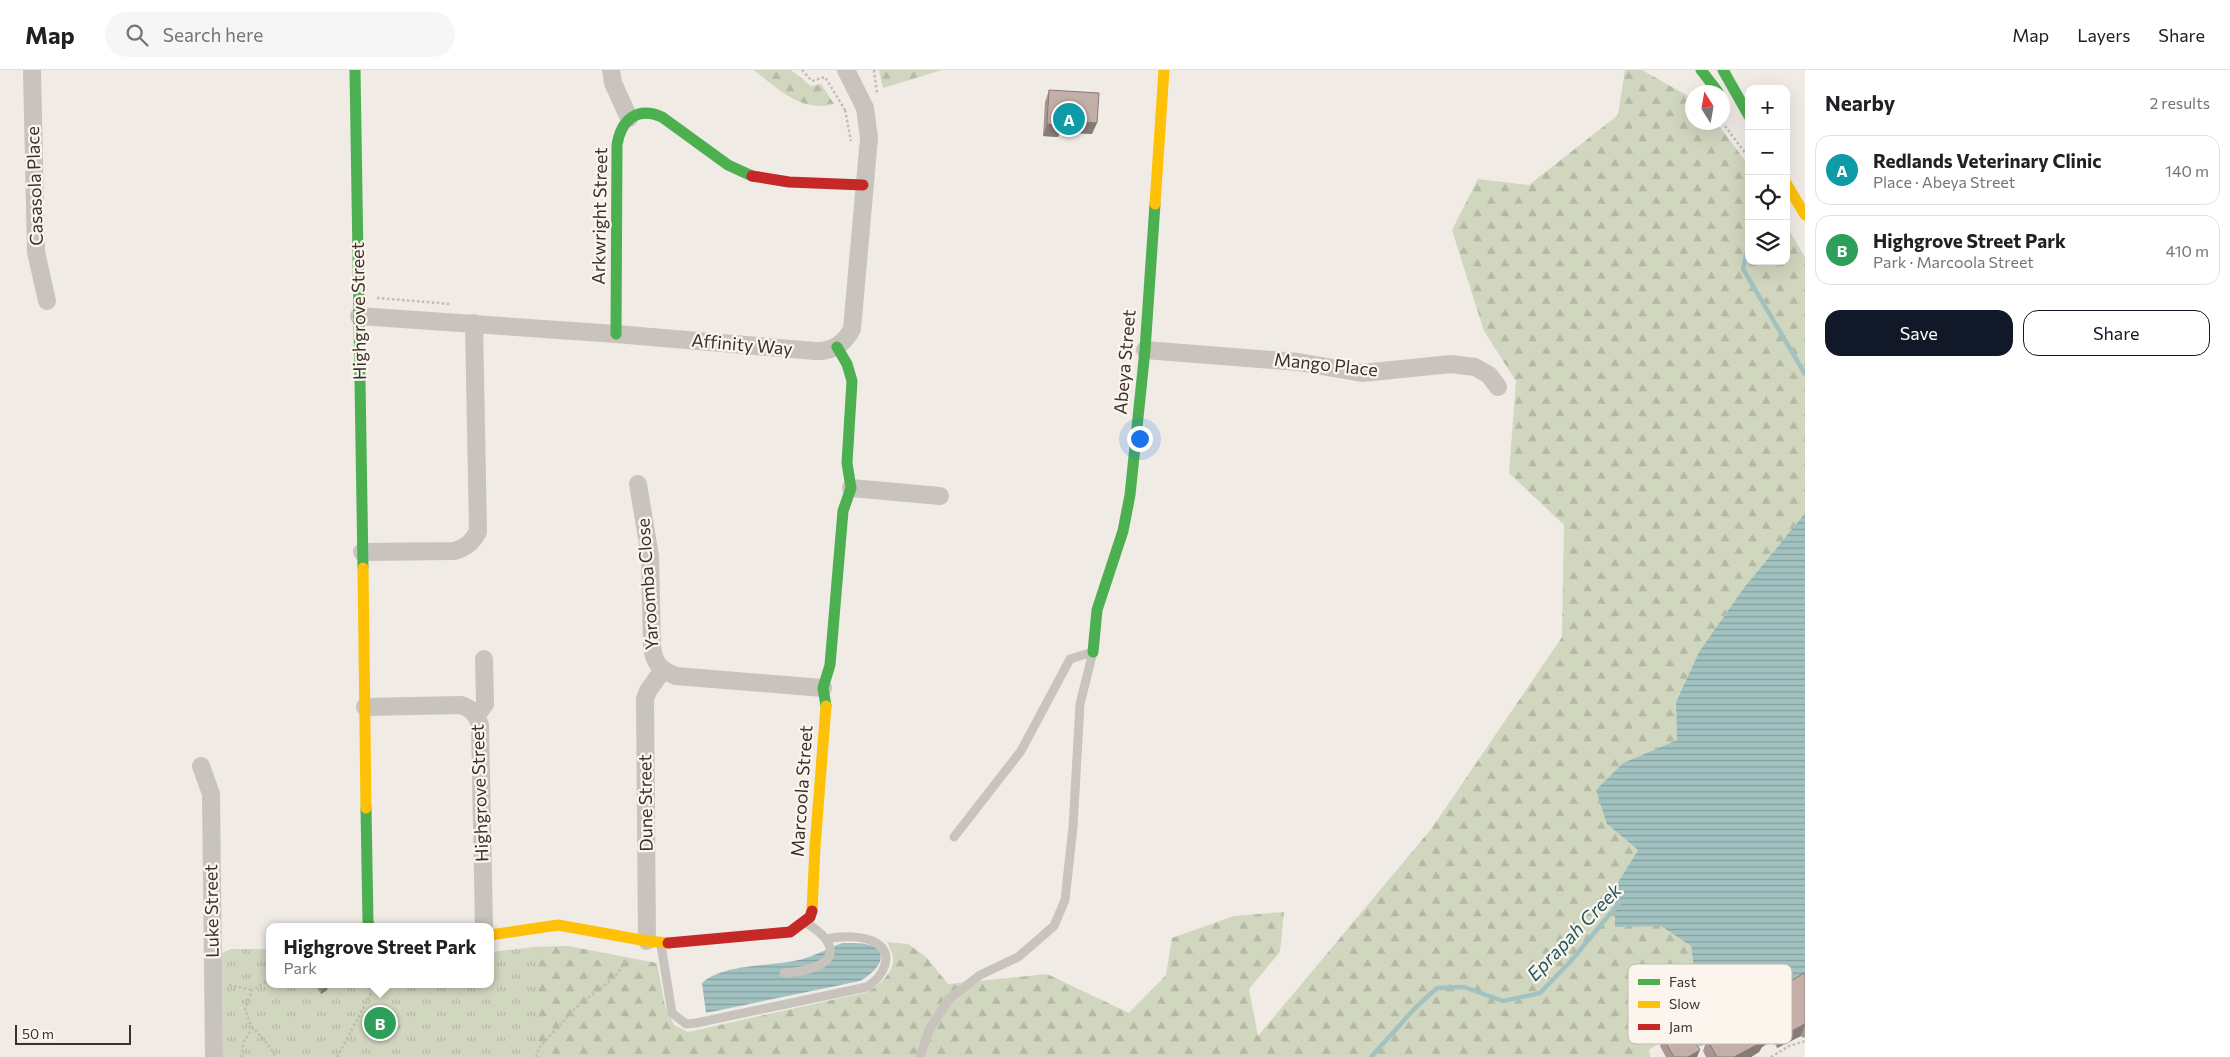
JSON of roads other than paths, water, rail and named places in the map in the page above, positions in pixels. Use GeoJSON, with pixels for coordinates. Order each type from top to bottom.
{"type":"FeatureCollection","features":[{"type":"Feature","properties":{"kind":"main road","name":"Highgrove Street"},"geometry":{"type":"LineString","coordinates":[[354,70],[368,923]]}},
{"type":"Feature","properties":{"kind":"main road","name":"Abeya Street"},"geometry":{"type":"LineString","coordinates":[[1093,652],[1097,610],[1123,532],[1130,495],[1145,350],[1164,70]]}},
{"type":"Feature","properties":{"kind":"main road"},"geometry":{"type":"LineString","coordinates":[[1701,70],[1713,85]]}},
{"type":"Feature","properties":{"kind":"main road"},"geometry":{"type":"LineString","coordinates":[[1723,70],[1743,117]]}},
{"type":"Feature","properties":{"kind":"main road"},"geometry":{"type":"LineString","coordinates":[[629,118],[641,113],[651,112],[662,117],[732,167],[747,175],[765,180],[864,185]]}},
{"type":"Feature","properties":{"kind":"main road","name":"Arkwright Street"},"geometry":{"type":"LineString","coordinates":[[616,334],[617,145],[620,127],[629,118]]}},
{"type":"Feature","properties":{"kind":"main road"},"geometry":{"type":"LineString","coordinates":[[1790,190],[1805,215]]}},
{"type":"Feature","properties":{"kind":"main road","name":"Marcoola Street"},"geometry":{"type":"LineString","coordinates":[[805,922],[810,917],[814,908],[815,847],[826,709],[822,688],[830,665],[843,511],[851,488],[847,463],[852,380],[847,364],[837,346]]}},
{"type":"Feature","properties":{"kind":"main road"},"geometry":{"type":"LineString","coordinates":[[494,934],[558,925],[654,942],[790,932],[805,922]]}},
{"type":"Feature","properties":{"kind":"street","name":"Casasola Place"},"geometry":{"type":"LineString","coordinates":[[32,70],[36,252],[47,301]]}},
{"type":"Feature","properties":{"kind":"street"},"geometry":{"type":"LineString","coordinates":[[611,70],[613,83],[629,118]]}},
{"type":"Feature","properties":{"kind":"street"},"geometry":{"type":"LineString","coordinates":[[837,346],[846,340],[852,329],[869,138],[865,108],[846,70]]}},
{"type":"Feature","properties":{"kind":"street","name":"Affinity Way"},"geometry":{"type":"LineString","coordinates":[[359,316],[474,323],[826,352],[837,346]]}},
{"type":"Feature","properties":{"kind":"street"},"geometry":{"type":"LineString","coordinates":[[362,552],[454,552],[464,548],[478,532],[474,323]]}},
{"type":"Feature","properties":{"kind":"street","name":"Mango Place"},"geometry":{"type":"LineString","coordinates":[[1145,350],[1298,362],[1362,373],[1452,364],[1475,367],[1489,375],[1498,387]]}},
{"type":"Feature","properties":{"kind":"street","name":"Yaroomba Close"},"geometry":{"type":"LineString","coordinates":[[638,484],[650,556],[652,646],[654,660],[662,670],[676,676],[822,688]]}},
{"type":"Feature","properties":{"kind":"street"},"geometry":{"type":"LineString","coordinates":[[851,488],[940,496]]}},
{"type":"Feature","properties":{"kind":"street"},"geometry":{"type":"LineString","coordinates":[[477,715],[485,704],[484,659]]}},
{"type":"Feature","properties":{"kind":"street","name":"Dune Street"},"geometry":{"type":"LineString","coordinates":[[654,942],[645,699],[662,670]]}},
{"type":"Feature","properties":{"kind":"street","name":"Highgrove Street"},"geometry":{"type":"LineString","coordinates":[[365,706],[461,704],[470,708],[477,715],[480,725],[484,923]]}},
{"type":"Feature","properties":{"kind":"street","name":"Luke Street"},"geometry":{"type":"LineString","coordinates":[[201,766],[211,794],[214,1057]]}},
{"type":"Feature","properties":{"kind":"lane"},"geometry":{"type":"LineString","coordinates":[[920,1057],[929,1030],[949,1000],[980,975],[1018,957],[1054,926],[1065,900],[1073,827],[1080,704],[1093,652],[1070,658],[1021,751],[954,837]]}},
{"type":"Feature","properties":{"kind":"lane"},"geometry":{"type":"LineString","coordinates":[[784,973],[800,972],[823,964],[829,952],[826,940],[805,922]]}},
{"type":"Feature","properties":{"kind":"lane"},"geometry":{"type":"LineString","coordinates":[[654,942],[672,1013],[686,1024],[867,987],[882,975],[886,964],[886,957],[884,948],[878,943],[870,940],[837,937],[826,940]]}},
{"type":"Feature","properties":{"kind":"water"},"geometry":{"type":"Polygon","coordinates":[[[1805,513],[1805,980],[1792,989],[1792,964],[1693,964],[1691,946],[1661,926],[1615,927],[1615,887],[1638,850],[1607,824],[1596,790],[1623,763],[1677,740],[1676,702],[1699,652],[1743,589],[1805,513]]]}},
{"type":"Feature","properties":{"kind":"water"},"geometry":{"type":"Polygon","coordinates":[[[842,943],[863,944],[875,947],[881,957],[880,962],[869,975],[860,981],[706,1013],[702,983],[711,977],[723,972],[750,966],[803,959],[842,943]]]}},
{"type":"Feature","properties":{"kind":"waterway","name":"Eprapah Creek"},"geometry":{"type":"LineString","coordinates":[[1745,260],[1743,269],[1805,374]]}},
{"type":"Feature","properties":{"kind":"waterway","name":"Eprapah Creek"},"geometry":{"type":"LineString","coordinates":[[1371,1057],[1417,1006],[1437,988],[1464,987],[1503,1001],[1540,993],[1570,962],[1620,902]]}},
{"type":"Feature","properties":{"kind":"place","name":"Redlands Veterinary Clinic"},"geometry":{"type":"Point","coordinates":[1069,119]}},
{"type":"Feature","properties":{"kind":"place","name":"Highgrove Street Park"},"geometry":{"type":"Point","coordinates":[380,1023]}}]}
